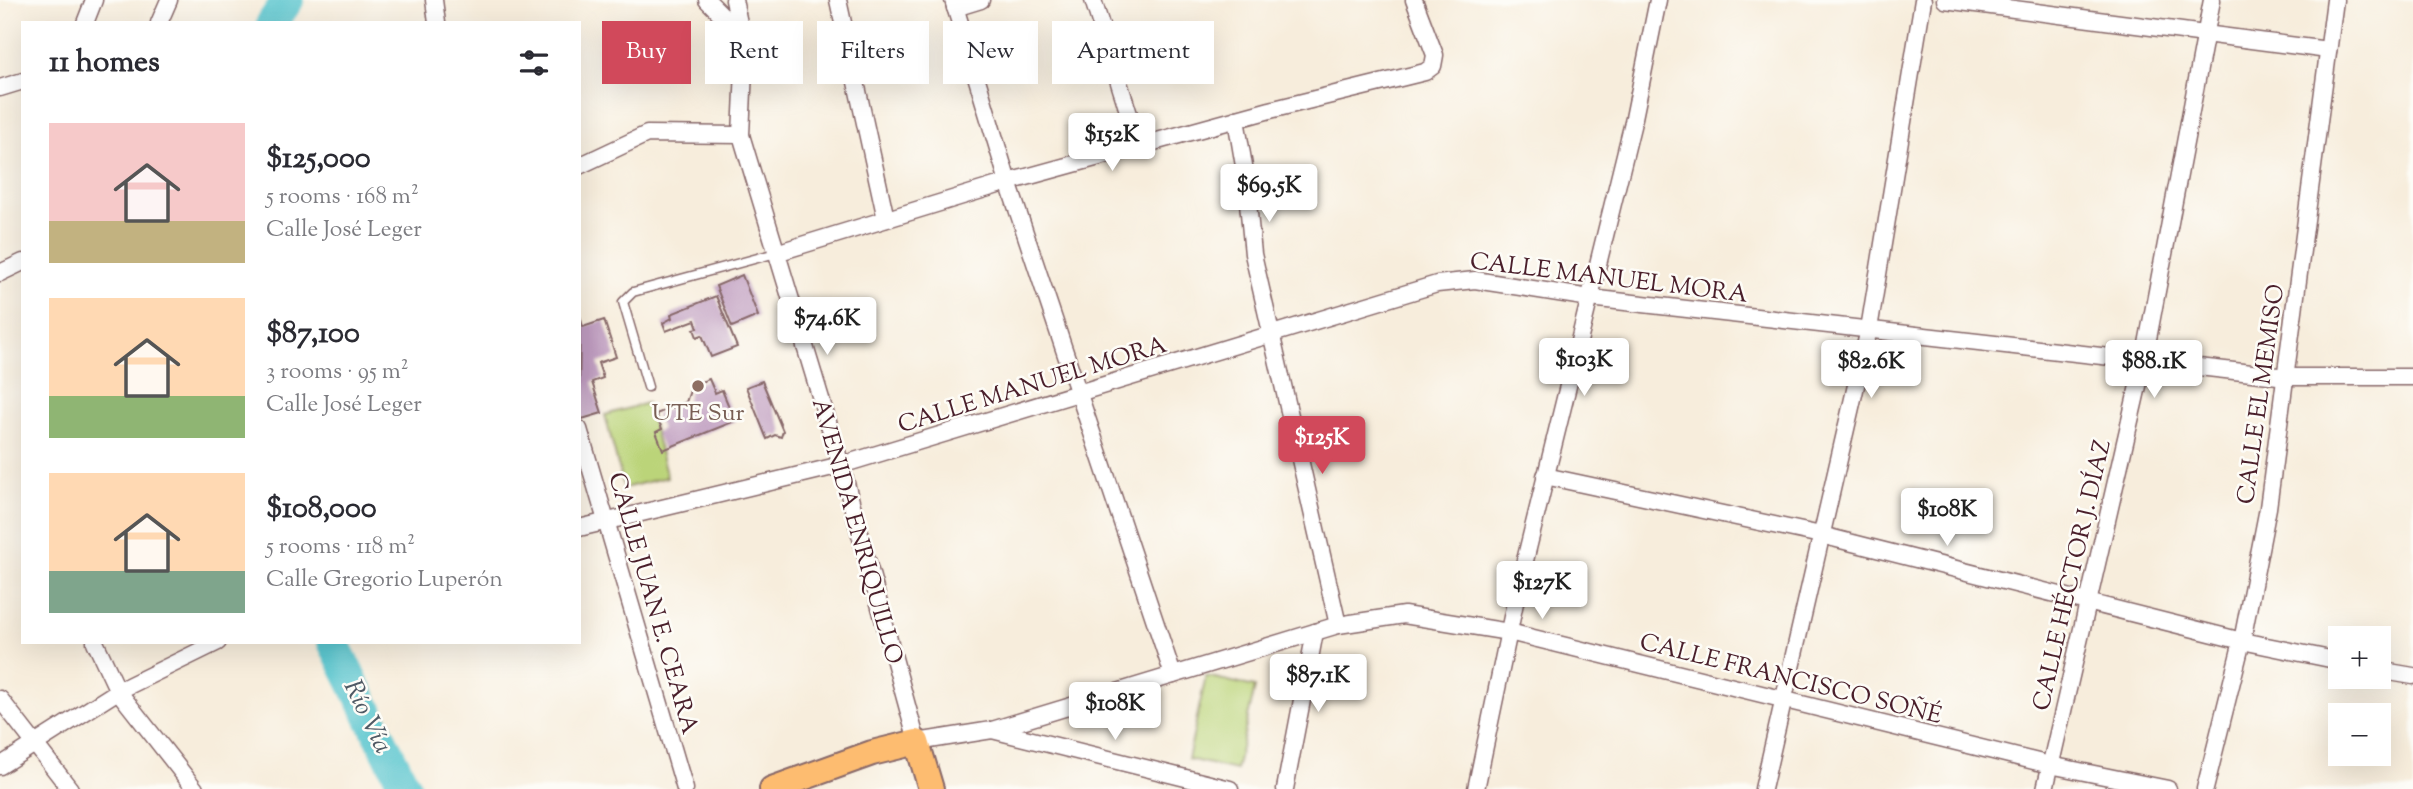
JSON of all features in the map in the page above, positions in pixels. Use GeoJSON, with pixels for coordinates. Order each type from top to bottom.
{"type":"FeatureCollection","features":[{"type":"Feature","properties":{"kind":"main road"},"geometry":{"type":"LineString","coordinates":[[772,789],[872,753],[917,742]]}},
{"type":"Feature","properties":{"kind":"main road","name":"AVENIDA ENRIQUILLO"},"geometry":{"type":"LineString","coordinates":[[917,742],[931,789]]}},
{"type":"Feature","properties":{"kind":"street"},"geometry":{"type":"LineString","coordinates":[[86,21],[94,0]]}},
{"type":"Feature","properties":{"kind":"street"},"geometry":{"type":"LineString","coordinates":[[160,21],[169,0]]}},
{"type":"Feature","properties":{"kind":"street"},"geometry":{"type":"LineString","coordinates":[[434,0],[437,21]]}},
{"type":"Feature","properties":{"kind":"street"},"geometry":{"type":"LineString","coordinates":[[707,0],[728,21]]}},
{"type":"Feature","properties":{"kind":"street","name":"AVENIDA ENRIQUILLO"},"geometry":{"type":"LineString","coordinates":[[734,0],[739,21]]}},
{"type":"Feature","properties":{"kind":"street"},"geometry":{"type":"LineString","coordinates":[[838,0],[886,219]]}},
{"type":"Feature","properties":{"kind":"street"},"geometry":{"type":"LineString","coordinates":[[981,0],[954,4],[1008,182],[1173,675]]}},
{"type":"Feature","properties":{"kind":"street"},"geometry":{"type":"LineString","coordinates":[[1093,0],[1139,146]]}},
{"type":"Feature","properties":{"kind":"street"},"geometry":{"type":"LineString","coordinates":[[776,253],[1008,182],[1236,119],[1424,72],[1433,66],[1435,55],[1414,0]]}},
{"type":"Feature","properties":{"kind":"street"},"geometry":{"type":"LineString","coordinates":[[1476,789],[1508,632],[1634,118],[1658,0]]}},
{"type":"Feature","properties":{"kind":"street"},"geometry":{"type":"LineString","coordinates":[[1762,789],[1869,329],[1923,0]]}},
{"type":"Feature","properties":{"kind":"street"},"geometry":{"type":"LineString","coordinates":[[1945,0],[2329,50]]}},
{"type":"Feature","properties":{"kind":"street","name":"CALLE HÉCTOR J. DÍAZ"},"geometry":{"type":"LineString","coordinates":[[2045,789],[2144,360],[2212,0]]}},
{"type":"Feature","properties":{"kind":"street","name":"CALLE EL MEMISO"},"geometry":{"type":"LineString","coordinates":[[2206,789],[2242,641],[2268,508],[2335,0]]}},
{"type":"Feature","properties":{"kind":"street"},"geometry":{"type":"LineString","coordinates":[[0,88],[21,82]]}},
{"type":"Feature","properties":{"kind":"street","name":"AVENIDA ENRIQUILLO"},"geometry":{"type":"LineString","coordinates":[[743,84],[741,135],[841,465],[917,742]]}},
{"type":"Feature","properties":{"kind":"street"},"geometry":{"type":"LineString","coordinates":[[1236,119],[1245,172],[1253,254],[1338,625]]}},
{"type":"Feature","properties":{"kind":"street"},"geometry":{"type":"LineString","coordinates":[[581,165],[647,134],[741,135]]}},
{"type":"Feature","properties":{"kind":"street"},"geometry":{"type":"LineString","coordinates":[[0,273],[21,263]]}},
{"type":"Feature","properties":{"kind":"street","name":"CALLE MANUEL MORA"},"geometry":{"type":"LineString","coordinates":[[581,527],[841,465],[1437,284],[1475,280],[1590,299],[2287,377],[2413,377]]}},
{"type":"Feature","properties":{"kind":"street","name":"CALLE JUAN E. CEARA"},"geometry":{"type":"LineString","coordinates":[[581,436],[685,789]]}},
{"type":"Feature","properties":{"kind":"street"},"geometry":{"type":"LineString","coordinates":[[1545,476],[1821,535],[2242,641],[2328,659]]}},
{"type":"Feature","properties":{"kind":"street","name":"CALLE FRANCISCO SOÑÉ"},"geometry":{"type":"LineString","coordinates":[[917,742],[992,730],[1338,625],[1404,615],[1508,632],[2050,765],[2168,789]]}},
{"type":"Feature","properties":{"kind":"street"},"geometry":{"type":"LineString","coordinates":[[1285,789],[1315,632]]}},
{"type":"Feature","properties":{"kind":"street"},"geometry":{"type":"LineString","coordinates":[[96,644],[118,691],[195,789]]}},
{"type":"Feature","properties":{"kind":"street"},"geometry":{"type":"LineString","coordinates":[[0,766],[118,691],[214,644]]}},
{"type":"Feature","properties":{"kind":"street"},"geometry":{"type":"LineString","coordinates":[[2391,672],[2413,676]]}},
{"type":"Feature","properties":{"kind":"street"},"geometry":{"type":"LineString","coordinates":[[0,699],[70,789]]}},
{"type":"Feature","properties":{"kind":"street"},"geometry":{"type":"LineString","coordinates":[[992,730],[1230,789]]}},
{"type":"Feature","properties":{"kind":"lane"},"geometry":{"type":"LineString","coordinates":[[648,387],[623,302],[633,292],[776,253]]}},
{"type":"Feature","properties":{"kind":"green space"},"geometry":{"type":"Polygon","coordinates":[[[647,403],[667,477],[624,488],[605,415],[647,403]]]}},
{"type":"Feature","properties":{"kind":"green space"},"geometry":{"type":"Polygon","coordinates":[[[1206,676],[1255,687],[1236,770],[1188,759],[1206,676]]]}},
{"type":"Feature","properties":{"kind":"building"},"geometry":{"type":"Polygon","coordinates":[[[742,275],[758,316],[732,327],[716,286],[742,275]]]}},
{"type":"Feature","properties":{"kind":"building"},"geometry":{"type":"Polygon","coordinates":[[[716,296],[737,347],[711,357],[702,335],[697,337],[695,320],[666,331],[663,323],[672,318],[671,314],[716,296]]]}},
{"type":"Feature","properties":{"kind":"building"},"geometry":{"type":"Polygon","coordinates":[[[581,320],[583,327],[604,320],[616,357],[598,363],[603,378],[592,382],[602,413],[582,419],[581,320]]]}},
{"type":"Feature","properties":{"kind":"building"},"geometry":{"type":"Polygon","coordinates":[[[709,379],[715,393],[722,390],[735,421],[663,450],[656,432],[662,429],[656,414],[686,402],[692,385],[709,379]]]}},
{"type":"Feature","properties":{"kind":"building"},"geometry":{"type":"Polygon","coordinates":[[[762,381],[783,431],[781,437],[775,435],[767,439],[746,387],[762,381]]]}},
{"type":"Feature","properties":{"kind":"waterway","name":"Río Vía"},"geometry":{"type":"LineString","coordinates":[[273,21],[288,0]]}},
{"type":"Feature","properties":{"kind":"waterway","name":"Río Vía"},"geometry":{"type":"LineString","coordinates":[[334,644],[406,789]]}},
{"type":"Feature","properties":{"kind":"place","name":"UTE Sur"},"geometry":{"type":"Point","coordinates":[698,386]}}]}
